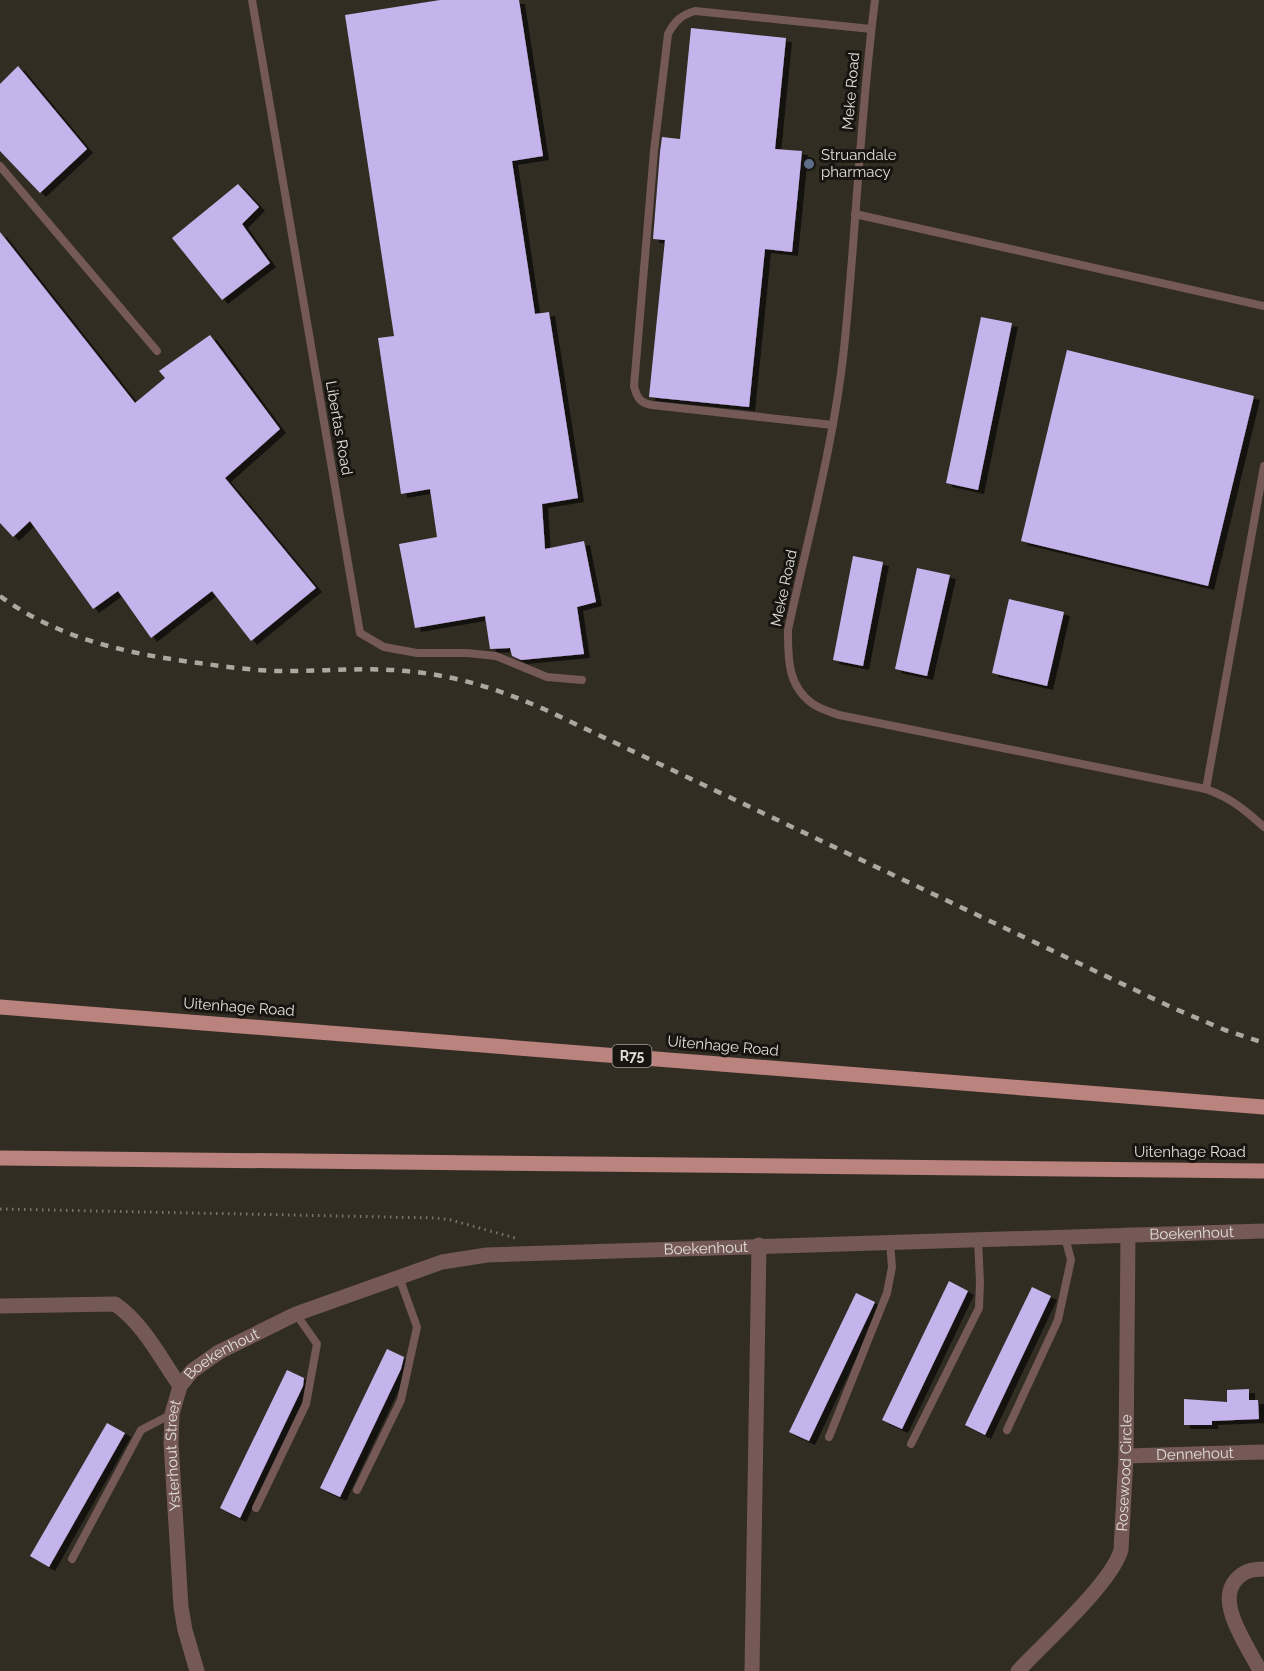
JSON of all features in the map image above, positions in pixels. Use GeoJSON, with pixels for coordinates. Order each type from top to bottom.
{"type":"FeatureCollection","features":[{"type":"Feature","properties":{"kind":"main road","name":"Uitenhage Road"},"geometry":{"type":"LineString","coordinates":[[0,1007],[1264,1107]]}},
{"type":"Feature","properties":{"kind":"main road","name":"Uitenhage Road"},"geometry":{"type":"LineString","coordinates":[[0,1158],[1264,1171]]}},
{"type":"Feature","properties":{"kind":"street","name":"Boekenhout"},"geometry":{"type":"LineString","coordinates":[[180,1386],[192,1371],[219,1352],[296,1314],[462,1257],[759,1245],[1264,1231]]}},
{"type":"Feature","properties":{"kind":"street","name":"Rosewood Circle"},"geometry":{"type":"LineString","coordinates":[[1017,1671],[1087,1599],[1118,1560],[1123,1539],[1128,1235]]}},
{"type":"Feature","properties":{"kind":"street"},"geometry":{"type":"LineString","coordinates":[[752,1671],[759,1245]]}},
{"type":"Feature","properties":{"kind":"street","name":"Ysterhout Street"},"geometry":{"type":"LineString","coordinates":[[0,1305],[115,1305],[126,1312],[136,1323],[180,1386],[171,1414],[171,1443],[181,1607],[197,1671]]}},
{"type":"Feature","properties":{"kind":"street","name":"Dennehout"},"geometry":{"type":"LineString","coordinates":[[1125,1456],[1264,1452]]}},
{"type":"Feature","properties":{"kind":"street"},"geometry":{"type":"LineString","coordinates":[[1260,1671],[1230,1611],[1228,1596],[1239,1576],[1253,1569],[1264,1569]]}},
{"type":"Feature","properties":{"kind":"lane","name":"Libertas Road"},"geometry":{"type":"LineString","coordinates":[[252,0],[360,633],[384,647],[417,653],[467,653],[496,656],[548,677],[582,680]]}},
{"type":"Feature","properties":{"kind":"lane","name":"Meke Road"},"geometry":{"type":"LineString","coordinates":[[875,0],[866,70],[844,350],[833,425],[788,630],[788,664],[796,688],[813,704],[839,716],[1206,789],[1224,796],[1243,808],[1264,827]]}},
{"type":"Feature","properties":{"kind":"lane"},"geometry":{"type":"LineString","coordinates":[[833,425],[652,405],[642,403],[636,396],[634,386],[654,151],[668,33],[674,22],[684,15],[695,11],[871,29]]}},
{"type":"Feature","properties":{"kind":"lane"},"geometry":{"type":"LineString","coordinates":[[0,166],[157,351]]}},
{"type":"Feature","properties":{"kind":"lane"},"geometry":{"type":"LineString","coordinates":[[855,214],[1264,306]]}},
{"type":"Feature","properties":{"kind":"lane"},"geometry":{"type":"LineString","coordinates":[[1206,789],[1264,466]]}},
{"type":"Feature","properties":{"kind":"lane"},"geometry":{"type":"LineString","coordinates":[[1007,1430],[1058,1320],[1071,1260],[1065,1237]]}},
{"type":"Feature","properties":{"kind":"lane"},"geometry":{"type":"LineString","coordinates":[[911,1444],[979,1308],[978,1239]]}},
{"type":"Feature","properties":{"kind":"lane"},"geometry":{"type":"LineString","coordinates":[[829,1437],[887,1293],[892,1267],[890,1242]]}},
{"type":"Feature","properties":{"kind":"lane"},"geometry":{"type":"LineString","coordinates":[[357,1490],[401,1400],[417,1327],[399,1277]]}},
{"type":"Feature","properties":{"kind":"lane"},"geometry":{"type":"LineString","coordinates":[[256,1508],[306,1404],[317,1344],[296,1314]]}},
{"type":"Feature","properties":{"kind":"lane"},"geometry":{"type":"LineString","coordinates":[[72,1559],[141,1430],[171,1414]]}},
{"type":"Feature","properties":{"kind":"path"},"geometry":{"type":"LineString","coordinates":[[0,1209],[435,1218],[451,1220],[516,1238]]}},
{"type":"Feature","properties":{"kind":"building"},"geometry":{"type":"Polygon","coordinates":[[[440,0],[519,0],[543,156],[512,161],[535,314],[549,312],[578,498],[542,504],[545,549],[584,541],[596,602],[577,607],[584,654],[521,660],[512,656],[510,648],[490,649],[485,616],[415,628],[399,544],[437,537],[430,489],[401,494],[378,338],[394,336],[345,15],[440,0]]]}},
{"type":"Feature","properties":{"kind":"building"},"geometry":{"type":"Polygon","coordinates":[[[691,28],[786,38],[775,149],[802,151],[792,252],[765,249],[749,407],[649,397],[665,240],[653,239],[660,152],[662,137],[680,139],[691,28]]]}},
{"type":"Feature","properties":{"kind":"building"},"geometry":{"type":"Polygon","coordinates":[[[18,66],[87,149],[40,193],[0,151],[0,84],[18,66]]]}},
{"type":"Feature","properties":{"kind":"building"},"geometry":{"type":"Polygon","coordinates":[[[238,184],[259,207],[242,224],[270,263],[222,300],[172,238],[238,184]]]}},
{"type":"Feature","properties":{"kind":"building"},"geometry":{"type":"Polygon","coordinates":[[[0,232],[135,403],[165,378],[159,371],[210,335],[280,429],[225,478],[316,588],[251,641],[212,591],[151,638],[118,591],[93,609],[30,521],[13,537],[0,523],[0,232]]]}},
{"type":"Feature","properties":{"kind":"building"},"geometry":{"type":"Polygon","coordinates":[[[981,317],[1012,323],[978,490],[946,483],[981,317]]]}},
{"type":"Feature","properties":{"kind":"building"},"geometry":{"type":"Polygon","coordinates":[[[1067,350],[1254,396],[1208,586],[1021,541],[1067,350]]]}},
{"type":"Feature","properties":{"kind":"building"},"geometry":{"type":"Polygon","coordinates":[[[853,556],[883,562],[863,666],[833,660],[853,556]]]}},
{"type":"Feature","properties":{"kind":"building"},"geometry":{"type":"Polygon","coordinates":[[[917,568],[950,575],[927,676],[895,669],[917,568]]]}},
{"type":"Feature","properties":{"kind":"building"},"geometry":{"type":"Polygon","coordinates":[[[1009,599],[1064,612],[1047,686],[992,673],[1009,599]]]}},
{"type":"Feature","properties":{"kind":"building"},"geometry":{"type":"Polygon","coordinates":[[[949,1281],[968,1291],[902,1429],[882,1420],[949,1281]]]}},
{"type":"Feature","properties":{"kind":"building"},"geometry":{"type":"Polygon","coordinates":[[[1032,1287],[1051,1296],[985,1435],[965,1425],[1032,1287]]]}},
{"type":"Feature","properties":{"kind":"building"},"geometry":{"type":"Polygon","coordinates":[[[856,1293],[875,1302],[809,1441],[789,1432],[856,1293]]]}},
{"type":"Feature","properties":{"kind":"building"},"geometry":{"type":"Polygon","coordinates":[[[387,1349],[404,1357],[401,1369],[340,1497],[320,1488],[387,1349]]]}},
{"type":"Feature","properties":{"kind":"building"},"geometry":{"type":"Polygon","coordinates":[[[287,1370],[304,1378],[303,1386],[240,1518],[220,1508],[287,1370]]]}},
{"type":"Feature","properties":{"kind":"building"},"geometry":{"type":"Polygon","coordinates":[[[1249,1389],[1249,1400],[1258,1400],[1259,1419],[1212,1421],[1212,1425],[1184,1425],[1184,1399],[1227,1402],[1227,1390],[1249,1389]]]}},
{"type":"Feature","properties":{"kind":"building"},"geometry":{"type":"Polygon","coordinates":[[[107,1423],[125,1433],[49,1567],[30,1556],[107,1423]]]}},
{"type":"Feature","properties":{"kind":"railway"},"geometry":{"type":"LineString","coordinates":[[0,596],[47,624],[72,634],[152,656],[265,671],[380,669],[415,672],[449,677],[498,691],[546,710],[1173,1008],[1225,1030],[1264,1043]]}},
{"type":"Feature","properties":{"kind":"place","name":"Struandale pharmacy"},"geometry":{"type":"Point","coordinates":[809,164]}}]}
